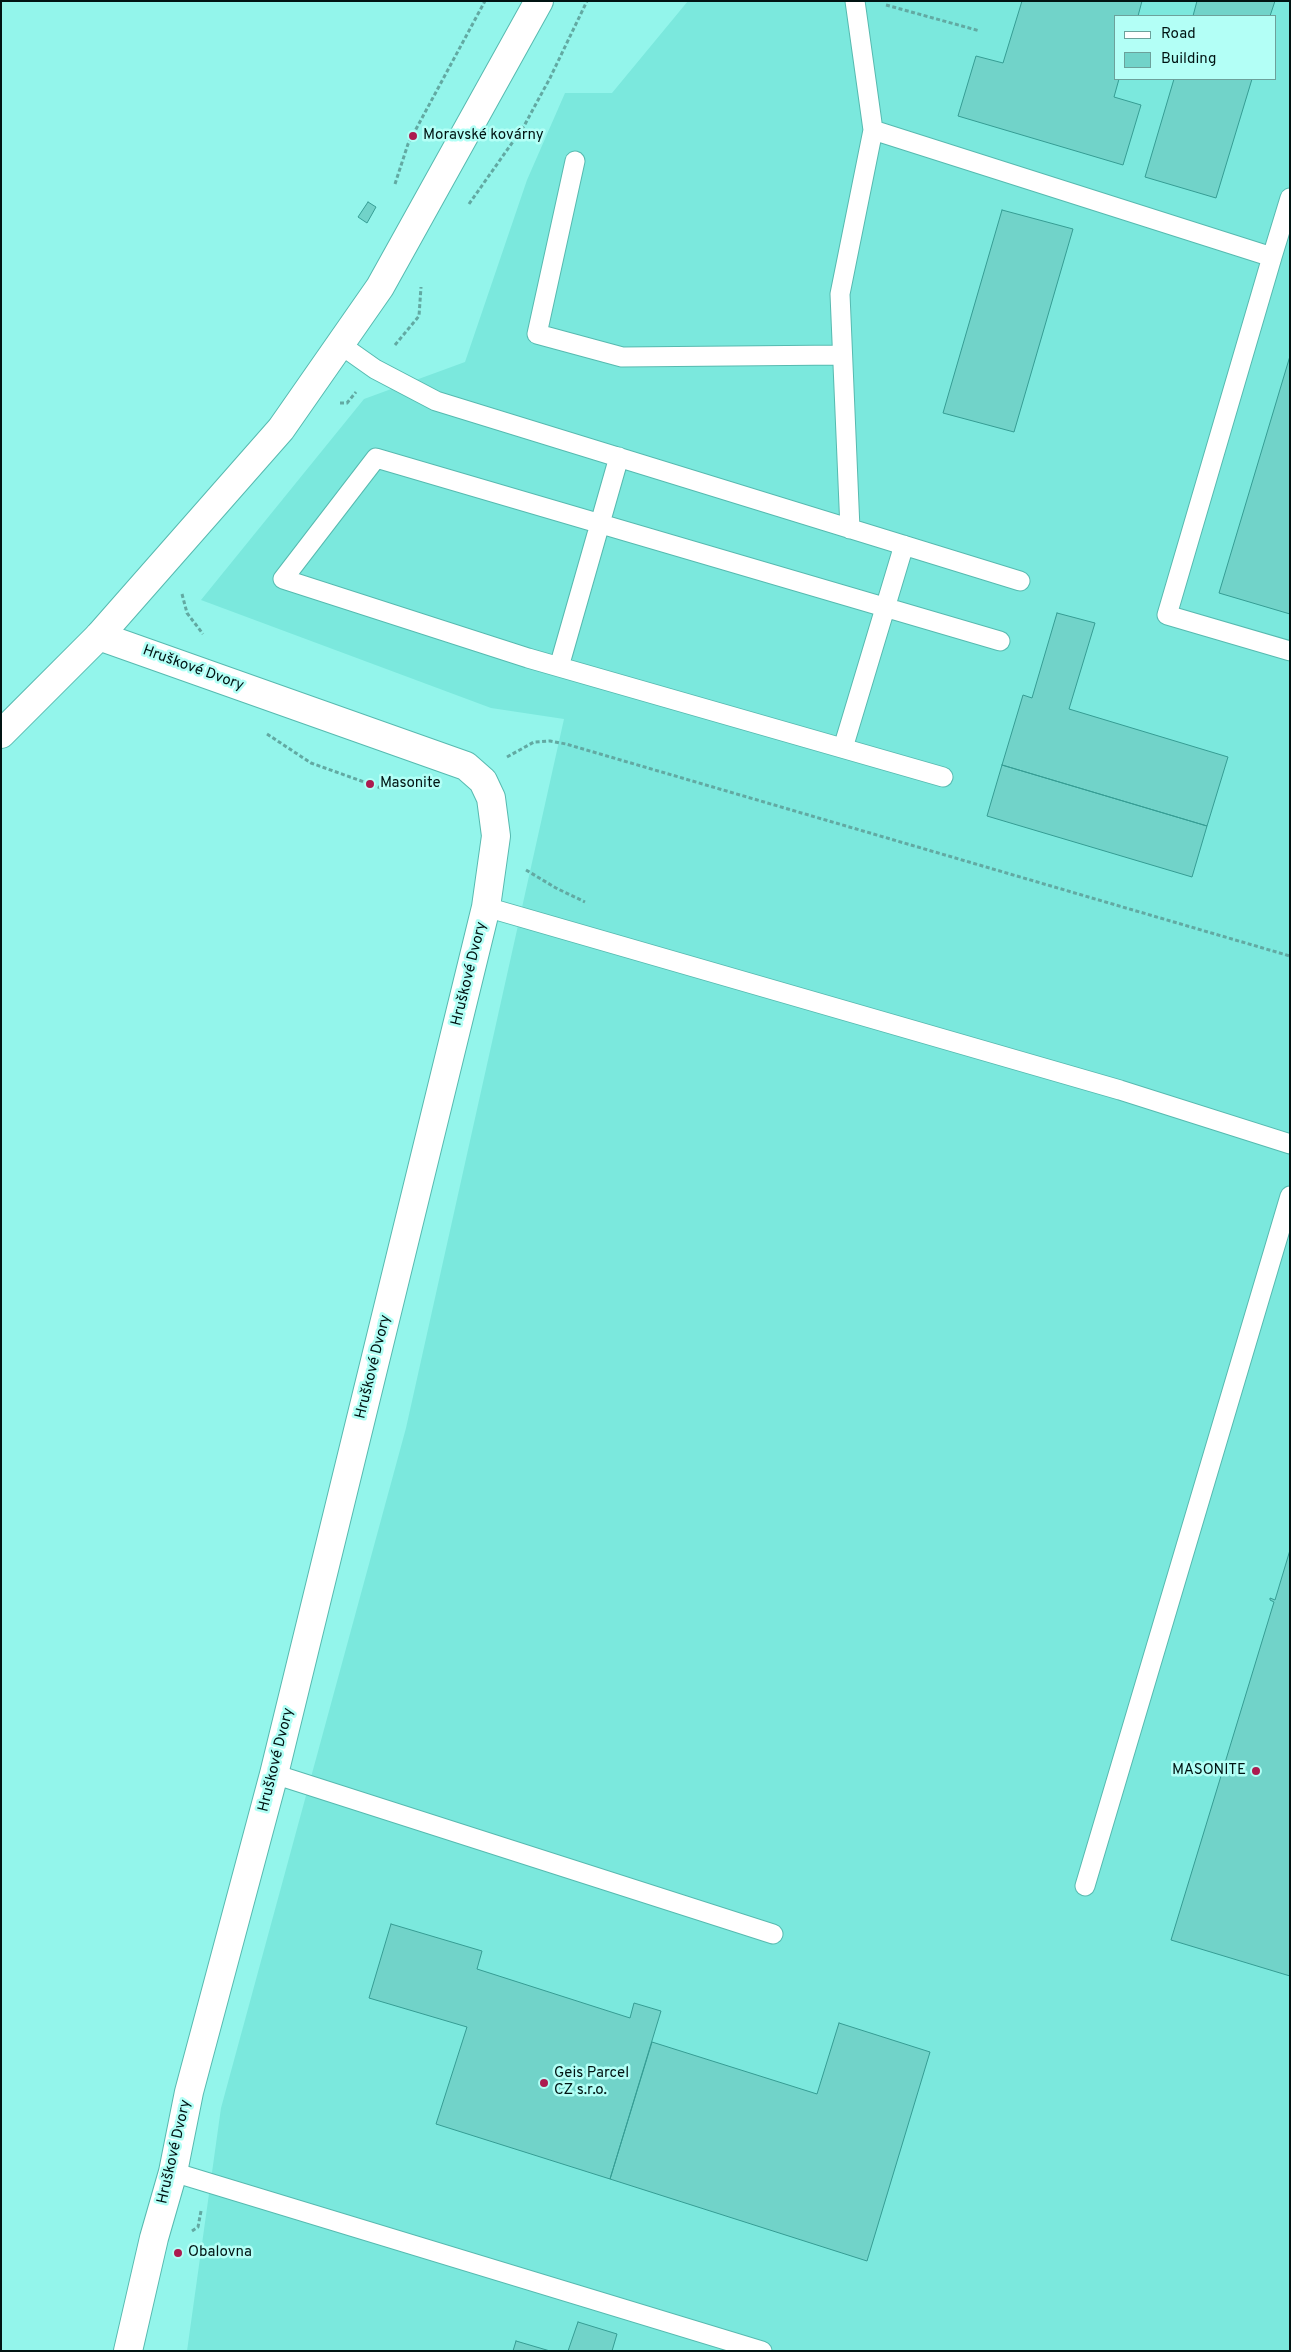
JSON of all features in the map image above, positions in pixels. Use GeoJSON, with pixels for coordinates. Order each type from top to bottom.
{"type":"FeatureCollection","features":[{"type":"Feature","properties":{"kind":"street"},"geometry":{"type":"LineString","coordinates":[[1,734],[99,636],[281,429],[380,287],[540,1]]}},
{"type":"Feature","properties":{"kind":"street","name":"Hruškové Dvory"},"geometry":{"type":"LineString","coordinates":[[99,636],[466,766],[483,781],[491,798],[496,836],[486,907],[274,1774],[189,2092],[173,2172],[154,2238],[128,2351]]}},
{"type":"Feature","properties":{"kind":"lane"},"geometry":{"type":"LineString","coordinates":[[850,529],[840,294],[873,130],[855,1]]}},
{"type":"Feature","properties":{"kind":"lane"},"geometry":{"type":"LineString","coordinates":[[873,130],[1272,257]]}},
{"type":"Feature","properties":{"kind":"lane"},"geometry":{"type":"LineString","coordinates":[[575,161],[537,334],[622,357],[842,354]]}},
{"type":"Feature","properties":{"kind":"lane"},"geometry":{"type":"LineString","coordinates":[[1290,198],[1167,615],[1290,651]]}},
{"type":"Feature","properties":{"kind":"lane"},"geometry":{"type":"LineString","coordinates":[[341,345],[375,368],[436,401],[1020,581]]}},
{"type":"Feature","properties":{"kind":"lane"},"geometry":{"type":"LineString","coordinates":[[559,667],[619,457]]}},
{"type":"Feature","properties":{"kind":"lane"},"geometry":{"type":"LineString","coordinates":[[943,777],[559,667],[283,579],[376,458],[1000,641]]}},
{"type":"Feature","properties":{"kind":"lane"},"geometry":{"type":"LineString","coordinates":[[843,748],[904,545]]}},
{"type":"Feature","properties":{"kind":"lane"},"geometry":{"type":"LineString","coordinates":[[486,907],[1120,1090],[1290,1144]]}},
{"type":"Feature","properties":{"kind":"lane"},"geometry":{"type":"LineString","coordinates":[[1085,1886],[1290,1196]]}},
{"type":"Feature","properties":{"kind":"lane"},"geometry":{"type":"LineString","coordinates":[[274,1774],[773,1934]]}},
{"type":"Feature","properties":{"kind":"lane"},"geometry":{"type":"LineString","coordinates":[[173,2172],[762,2351]]}},
{"type":"Feature","properties":{"kind":"path"},"geometry":{"type":"LineString","coordinates":[[393,190],[408,144],[485,1]]}},
{"type":"Feature","properties":{"kind":"path"},"geometry":{"type":"LineString","coordinates":[[467,206],[482,181],[524,126],[550,78],[587,1]]}},
{"type":"Feature","properties":{"kind":"path"},"geometry":{"type":"LineString","coordinates":[[881,4],[980,31]]}},
{"type":"Feature","properties":{"kind":"path"},"geometry":{"type":"LineString","coordinates":[[338,403],[347,404],[419,316],[419,298],[422,282]]}},
{"type":"Feature","properties":{"kind":"path"},"geometry":{"type":"LineString","coordinates":[[182,588],[187,613],[195,627],[206,638]]}},
{"type":"Feature","properties":{"kind":"path"},"geometry":{"type":"LineString","coordinates":[[504,759],[534,742],[550,741],[566,744],[1290,956]]}},
{"type":"Feature","properties":{"kind":"path"},"geometry":{"type":"LineString","coordinates":[[515,916],[526,870],[521,864]]}},
{"type":"Feature","properties":{"kind":"path"},"geometry":{"type":"LineString","coordinates":[[187,2233],[198,2227],[206,2182]]}},
{"type":"Feature","properties":{"kind":"shaded area"},"geometry":{"type":"Polygon","coordinates":[[[688,1],[1290,1],[1290,2351],[187,2351],[221,2108],[406,1428],[564,719],[491,708],[201,600],[364,399],[465,362],[527,180],[565,93],[612,93],[688,1]]]}},
{"type":"Feature","properties":{"kind":"building"},"geometry":{"type":"Polygon","coordinates":[[[1022,1],[1142,1],[1138,15],[1114,15],[1114,80],[1119,80],[1114,97],[1141,105],[1123,165],[958,116],[976,56],[1003,63],[1022,1]]]}},
{"type":"Feature","properties":{"kind":"building"},"geometry":{"type":"Polygon","coordinates":[[[1197,1],[1275,1],[1270,15],[1193,15],[1197,1]]]}},
{"type":"Feature","properties":{"kind":"building"},"geometry":{"type":"Polygon","coordinates":[[[1174,80],[1252,80],[1216,198],[1145,177],[1174,80]]]}},
{"type":"Feature","properties":{"kind":"building"},"geometry":{"type":"Polygon","coordinates":[[[368,202],[376,207],[367,223],[358,217],[368,202]]]}},
{"type":"Feature","properties":{"kind":"building"},"geometry":{"type":"Polygon","coordinates":[[[1002,210],[1073,229],[1014,432],[943,413],[1002,210]]]}},
{"type":"Feature","properties":{"kind":"building"},"geometry":{"type":"Polygon","coordinates":[[[1290,356],[1290,614],[1219,593],[1290,356]]]}},
{"type":"Feature","properties":{"kind":"building"},"geometry":{"type":"Polygon","coordinates":[[[1057,613],[1095,623],[1069,709],[1228,757],[1207,826],[1002,765],[1023,695],[1032,698],[1057,613]]]}},
{"type":"Feature","properties":{"kind":"building"},"geometry":{"type":"Polygon","coordinates":[[[1002,765],[1207,826],[1192,877],[987,816],[1002,765]]]}},
{"type":"Feature","properties":{"kind":"building","name":"MASONITE"},"geometry":{"type":"Polygon","coordinates":[[[1290,1550],[1290,1976],[1171,1940],[1274,1602],[1270,1598],[1275,1600],[1290,1550]]]}},
{"type":"Feature","properties":{"kind":"building","name":"Geis Parcel CZ s.r.o."},"geometry":{"type":"Polygon","coordinates":[[[391,1924],[482,1951],[477,1969],[630,2018],[634,2003],[661,2011],[610,2179],[436,2124],[467,2027],[369,1998],[391,1924]]]}},
{"type":"Feature","properties":{"kind":"building"},"geometry":{"type":"Polygon","coordinates":[[[839,2023],[930,2052],[867,2261],[610,2179],[652,2042],[817,2094],[839,2023]]]}},
{"type":"Feature","properties":{"kind":"building"},"geometry":{"type":"Polygon","coordinates":[[[578,2322],[617,2334],[612,2351],[568,2351],[578,2322]]]}},
{"type":"Feature","properties":{"kind":"building"},"geometry":{"type":"Polygon","coordinates":[[[516,2341],[550,2351],[513,2351],[516,2341]]]}},
{"type":"Feature","properties":{"kind":"place","name":"Moravské kovárny"},"geometry":{"type":"Point","coordinates":[413,136]}},
{"type":"Feature","properties":{"kind":"place","name":"Masonite"},"geometry":{"type":"Point","coordinates":[370,784]}},
{"type":"Feature","properties":{"kind":"place","name":"MASONITE"},"geometry":{"type":"Point","coordinates":[1256,1771]}},
{"type":"Feature","properties":{"kind":"place","name":"Geis Parcel CZ s.r.o."},"geometry":{"type":"Point","coordinates":[544,2083]}},
{"type":"Feature","properties":{"kind":"place","name":"Obalovna"},"geometry":{"type":"Point","coordinates":[178,2253]}}]}
